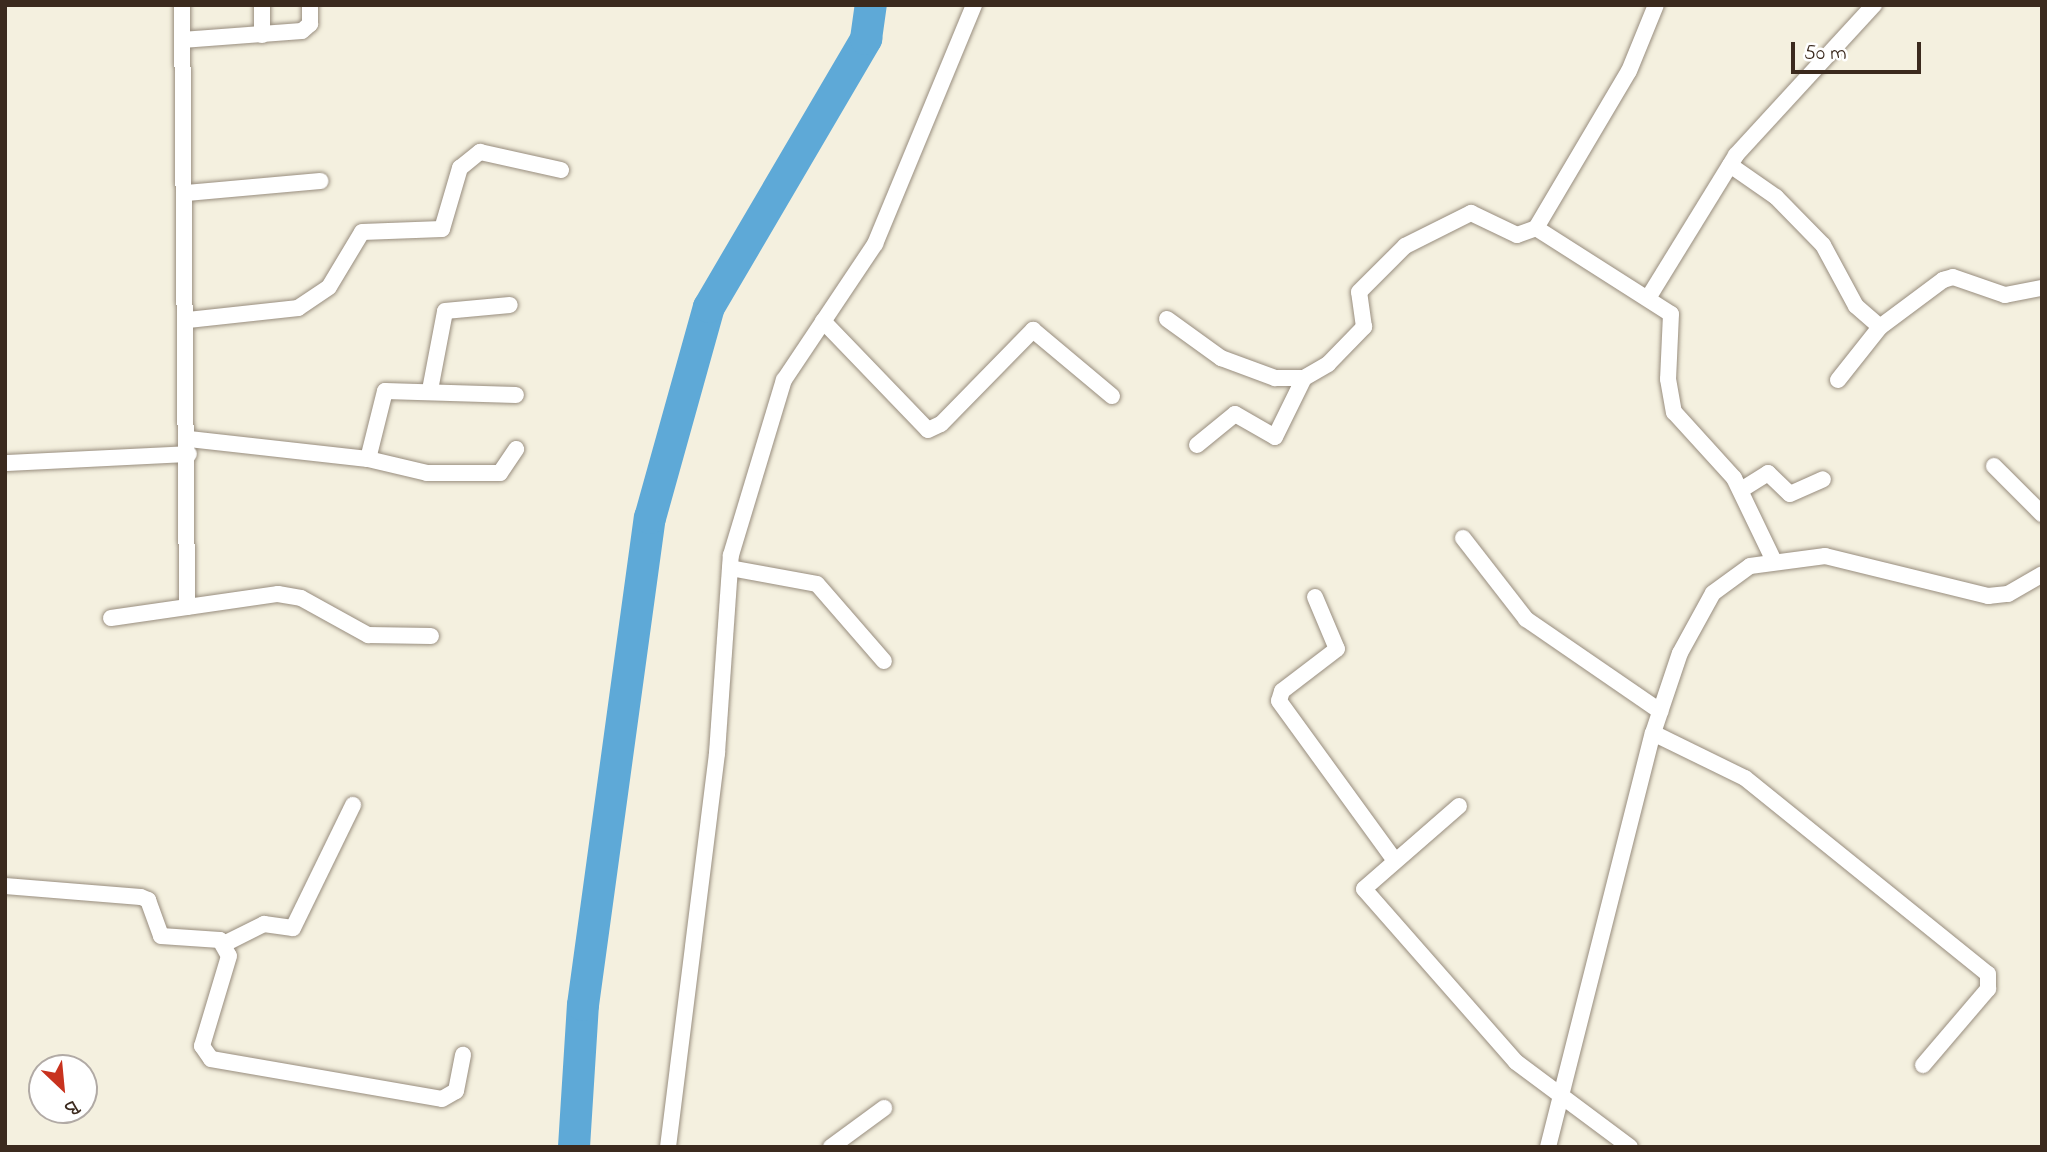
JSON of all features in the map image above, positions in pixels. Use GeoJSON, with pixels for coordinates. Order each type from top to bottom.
{"type":"FeatureCollection","features":[{"type":"Feature","properties":{"kind":"street"},"geometry":{"type":"LineString","coordinates":[[182,5],[188,320],[187,607]]}},
{"type":"Feature","properties":{"kind":"street"},"geometry":{"type":"LineString","coordinates":[[261,35],[262,5]]}},
{"type":"Feature","properties":{"kind":"street"},"geometry":{"type":"LineString","coordinates":[[182,40],[302,31],[310,24],[310,5]]}},
{"type":"Feature","properties":{"kind":"street"},"geometry":{"type":"LineString","coordinates":[[668,1147],[717,753],[730,568],[784,380],[875,244],[974,5]]}},
{"type":"Feature","properties":{"kind":"street"},"geometry":{"type":"LineString","coordinates":[[1197,444],[1235,414],[1271,438],[1280,435],[1304,378],[1351,346],[1366,322],[1359,292],[1405,246],[1471,214],[1517,235],[1536,228],[1629,71],[1656,5]]}},
{"type":"Feature","properties":{"kind":"street"},"geometry":{"type":"LineString","coordinates":[[1650,295],[1730,165],[1770,113],[1874,5]]}},
{"type":"Feature","properties":{"kind":"street"},"geometry":{"type":"LineString","coordinates":[[188,320],[298,307],[329,287],[362,232],[442,229],[460,168],[480,152],[561,170]]}},
{"type":"Feature","properties":{"kind":"street"},"geometry":{"type":"LineString","coordinates":[[1730,165],[1776,197],[1823,246],[1856,306],[1880,327]]}},
{"type":"Feature","properties":{"kind":"street"},"geometry":{"type":"LineString","coordinates":[[186,193],[320,181]]}},
{"type":"Feature","properties":{"kind":"street"},"geometry":{"type":"LineString","coordinates":[[1536,228],[1650,295],[1671,314],[1668,389],[1674,412],[1741,490],[1774,561]]}},
{"type":"Feature","properties":{"kind":"street"},"geometry":{"type":"LineString","coordinates":[[1838,380],[1880,327],[1953,277],[2005,295],[2042,288]]}},
{"type":"Feature","properties":{"kind":"street"},"geometry":{"type":"LineString","coordinates":[[430,390],[445,311],[510,305]]}},
{"type":"Feature","properties":{"kind":"street"},"geometry":{"type":"LineString","coordinates":[[1167,318],[1237,366],[1275,378],[1304,378]]}},
{"type":"Feature","properties":{"kind":"street"},"geometry":{"type":"LineString","coordinates":[[823,321],[928,429],[1032,330],[1112,396]]}},
{"type":"Feature","properties":{"kind":"street"},"geometry":{"type":"LineString","coordinates":[[368,459],[385,391],[430,390],[516,395]]}},
{"type":"Feature","properties":{"kind":"street"},"geometry":{"type":"LineString","coordinates":[[5,463],[189,446],[368,459],[427,473],[500,473],[516,449]]}},
{"type":"Feature","properties":{"kind":"street"},"geometry":{"type":"LineString","coordinates":[[1994,466],[2042,514]]}},
{"type":"Feature","properties":{"kind":"street"},"geometry":{"type":"LineString","coordinates":[[1741,490],[1768,473],[1790,494],[1823,479]]}},
{"type":"Feature","properties":{"kind":"street"},"geometry":{"type":"LineString","coordinates":[[1462,538],[1526,619],[1660,711]]}},
{"type":"Feature","properties":{"kind":"street"},"geometry":{"type":"LineString","coordinates":[[1549,1143],[1562,1101],[1660,711],[1680,653],[1713,593],[1731,575],[1774,561],[1825,556],[1988,596],[2008,594],[2042,575]]}},
{"type":"Feature","properties":{"kind":"street"},"geometry":{"type":"LineString","coordinates":[[730,568],[817,583],[884,661]]}},
{"type":"Feature","properties":{"kind":"street"},"geometry":{"type":"LineString","coordinates":[[111,618],[278,594],[301,598],[368,635],[431,636]]}},
{"type":"Feature","properties":{"kind":"street"},"geometry":{"type":"LineString","coordinates":[[1315,597],[1337,649],[1282,691],[1279,701],[1393,858]]}},
{"type":"Feature","properties":{"kind":"street"},"geometry":{"type":"LineString","coordinates":[[1656,734],[1689,748],[1760,790],[1988,974],[1988,989],[1923,1065]]}},
{"type":"Feature","properties":{"kind":"street"},"geometry":{"type":"LineString","coordinates":[[5,886],[141,897],[152,907],[156,933],[224,944],[264,924],[293,928],[353,805]]}},
{"type":"Feature","properties":{"kind":"street"},"geometry":{"type":"LineString","coordinates":[[1460,806],[1368,880],[1368,897],[1516,1062],[1562,1101],[1594,1118],[1630,1147]]}},
{"type":"Feature","properties":{"kind":"street"},"geometry":{"type":"LineString","coordinates":[[224,944],[229,956],[202,1046],[211,1059],[442,1099],[456,1091],[463,1055]]}},
{"type":"Feature","properties":{"kind":"street"},"geometry":{"type":"LineString","coordinates":[[831,1147],[884,1108]]}},
{"type":"Feature","properties":{"kind":"waterway"},"geometry":{"type":"LineString","coordinates":[[574,1147],[583,1005],[650,518],[709,307],[866,39],[871,5]]}}]}
